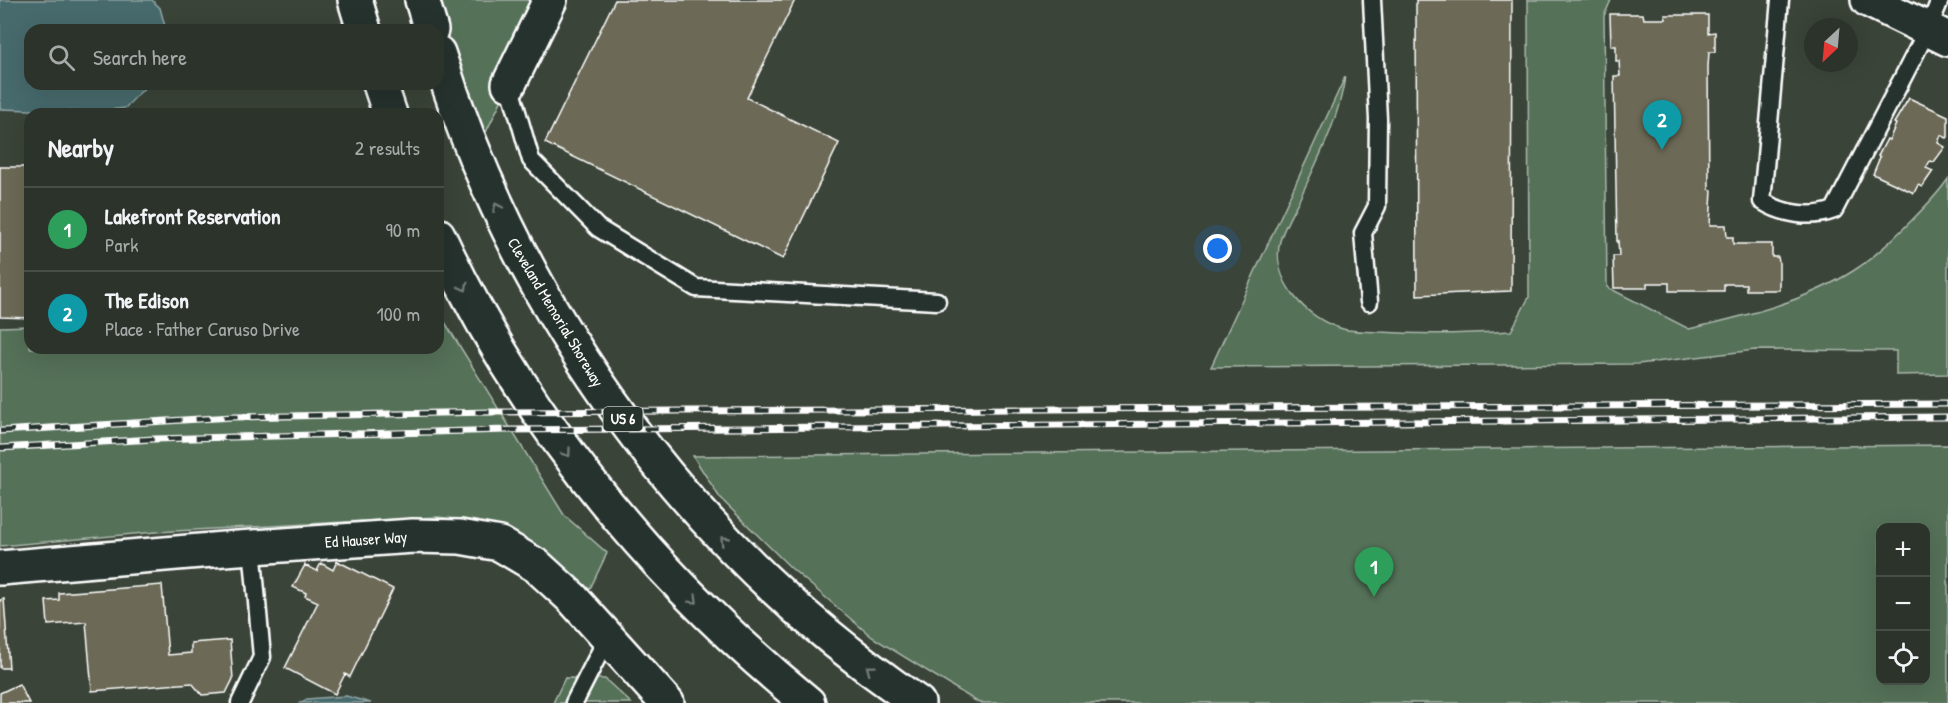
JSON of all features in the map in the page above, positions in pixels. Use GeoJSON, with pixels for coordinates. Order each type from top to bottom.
{"type":"FeatureCollection","features":[{"type":"Feature","properties":{"kind":"main road"},"geometry":{"type":"LineString","coordinates":[[355,0],[362,24]]}},
{"type":"Feature","properties":{"kind":"main road"},"geometry":{"type":"LineString","coordinates":[[422,0],[429,24]]}},
{"type":"Feature","properties":{"kind":"main road"},"geometry":{"type":"LineString","coordinates":[[509,84],[550,0]]}},
{"type":"Feature","properties":{"kind":"main road"},"geometry":{"type":"LineString","coordinates":[[1868,0],[1939,23]]}},
{"type":"Feature","properties":{"kind":"main road","name":"Cleveland Memorial Shoreway"},"geometry":{"type":"LineString","coordinates":[[444,70],[474,157],[504,222],[548,304],[591,375],[615,409],[677,487],[744,561],[859,662],[918,703]]}},
{"type":"Feature","properties":{"kind":"main road"},"geometry":{"type":"LineString","coordinates":[[382,90],[388,108]]}},
{"type":"Feature","properties":{"kind":"main road"},"geometry":{"type":"LineString","coordinates":[[444,247],[506,363],[567,453],[599,495],[633,537],[707,614],[745,650],[808,703]]}},
{"type":"Feature","properties":{"kind":"main road","name":"Ed Hauser Way"},"geometry":{"type":"LineString","coordinates":[[0,568],[413,536],[460,537],[500,544],[537,566],[572,598],[667,703]]}},
{"type":"Feature","properties":{"kind":"lane"},"geometry":{"type":"LineString","coordinates":[[1369,302],[1364,234],[1377,206],[1378,151],[1372,0]]}},
{"type":"Feature","properties":{"kind":"lane"},"geometry":{"type":"LineString","coordinates":[[1780,0],[1761,201],[1776,210],[1820,215],[1834,210],[1939,23]]}},
{"type":"Feature","properties":{"kind":"lane"},"geometry":{"type":"LineString","coordinates":[[509,84],[531,160],[598,228],[696,288],[937,301]]}},
{"type":"Feature","properties":{"kind":"lane"},"geometry":{"type":"LineString","coordinates":[[240,703],[262,657],[252,547]]}},
{"type":"Feature","properties":{"kind":"lane"},"geometry":{"type":"LineString","coordinates":[[574,703],[607,638]]}},
{"type":"Feature","properties":{"kind":"green space"},"geometry":{"type":"Polygon","coordinates":[[[422,0],[550,0],[474,157],[444,66],[444,24],[430,24],[422,0]]]}},
{"type":"Feature","properties":{"kind":"green space"},"geometry":{"type":"Polygon","coordinates":[[[1528,0],[1611,0],[1604,16],[1607,287],[1689,329],[1774,307],[1815,291],[1861,266],[1905,227],[1948,179],[1948,374],[1896,375],[1896,351],[1755,350],[1638,364],[1211,367],[1345,77],[1338,108],[1327,138],[1280,241],[1278,256],[1286,284],[1294,296],[1317,317],[1347,330],[1429,334],[1511,331],[1529,297],[1528,0]]]}},
{"type":"Feature","properties":{"kind":"green space"},"geometry":{"type":"Polygon","coordinates":[[[444,321],[564,515],[607,553],[588,593],[559,563],[527,541],[486,525],[438,517],[156,532],[0,546],[0,327],[24,326],[24,354],[444,354],[444,321]]]}},
{"type":"Feature","properties":{"kind":"green space"},"geometry":{"type":"Polygon","coordinates":[[[1948,445],[1948,703],[979,703],[872,637],[791,568],[720,498],[693,456],[1948,445]]]}},
{"type":"Feature","properties":{"kind":"green space"},"geometry":{"type":"Polygon","coordinates":[[[565,678],[605,679],[631,703],[553,703],[565,678]]]}},
{"type":"Feature","properties":{"kind":"water"},"geometry":{"type":"Polygon","coordinates":[[[0,0],[152,0],[160,8],[164,24],[24,24],[24,90],[142,90],[125,108],[0,109],[0,0]]]}},
{"type":"Feature","properties":{"kind":"water"},"geometry":{"type":"Polygon","coordinates":[[[346,696],[371,703],[300,703],[307,699],[346,696]]]}},
{"type":"Feature","properties":{"kind":"building"},"geometry":{"type":"Polygon","coordinates":[[[615,0],[795,0],[747,98],[839,143],[783,259],[545,143],[615,0]]]}},
{"type":"Feature","properties":{"kind":"building"},"geometry":{"type":"Polygon","coordinates":[[[1416,0],[1512,0],[1511,291],[1417,295],[1416,0]]]}},
{"type":"Feature","properties":{"kind":"building"},"geometry":{"type":"Polygon","coordinates":[[[1610,14],[1643,14],[1644,19],[1666,19],[1665,15],[1708,15],[1708,33],[1715,32],[1715,52],[1709,52],[1708,67],[1709,189],[1712,190],[1710,225],[1726,225],[1727,237],[1733,237],[1733,244],[1772,244],[1772,257],[1778,257],[1779,262],[1779,290],[1746,290],[1746,284],[1724,284],[1724,291],[1669,291],[1669,283],[1647,283],[1647,288],[1614,288],[1613,256],[1619,256],[1614,76],[1620,76],[1619,61],[1616,61],[1616,46],[1611,46],[1610,14]]]}},
{"type":"Feature","properties":{"kind":"building"},"geometry":{"type":"Polygon","coordinates":[[[1909,98],[1948,116],[1948,137],[1941,135],[1938,143],[1945,147],[1934,162],[1930,161],[1926,168],[1933,171],[1922,187],[1918,185],[1914,193],[1873,174],[1880,157],[1878,156],[1887,139],[1889,140],[1896,124],[1894,123],[1909,98]]]}},
{"type":"Feature","properties":{"kind":"building"},"geometry":{"type":"Polygon","coordinates":[[[0,167],[24,167],[24,318],[0,317],[0,167]]]}},
{"type":"Feature","properties":{"kind":"building"},"geometry":{"type":"Polygon","coordinates":[[[337,561],[393,589],[350,677],[345,674],[335,694],[285,668],[318,602],[293,587],[305,565],[317,571],[321,563],[333,570],[337,561]]]}},
{"type":"Feature","properties":{"kind":"building"},"geometry":{"type":"Polygon","coordinates":[[[162,585],[168,655],[191,653],[191,643],[230,640],[233,679],[226,693],[202,695],[192,683],[92,691],[86,622],[48,625],[46,601],[59,600],[59,593],[162,585]]]}},
{"type":"Feature","properties":{"kind":"building"},"geometry":{"type":"Polygon","coordinates":[[[4,599],[9,668],[0,668],[0,600],[4,599]]]}},
{"type":"Feature","properties":{"kind":"building"},"geometry":{"type":"Polygon","coordinates":[[[19,684],[29,703],[0,703],[0,693],[19,684]]]}},
{"type":"Feature","properties":{"kind":"railway"},"geometry":{"type":"LineString","coordinates":[[0,431],[233,417],[493,412],[1948,404]]}},
{"type":"Feature","properties":{"kind":"railway"},"geometry":{"type":"LineString","coordinates":[[0,448],[154,439],[509,430],[1948,417]]}},
{"type":"Feature","properties":{"kind":"place","name":"The Edison"},"geometry":{"type":"Point","coordinates":[1662,150]}},
{"type":"Feature","properties":{"kind":"place","name":"Lakefront Reservation"},"geometry":{"type":"Point","coordinates":[1374,597]}}]}
